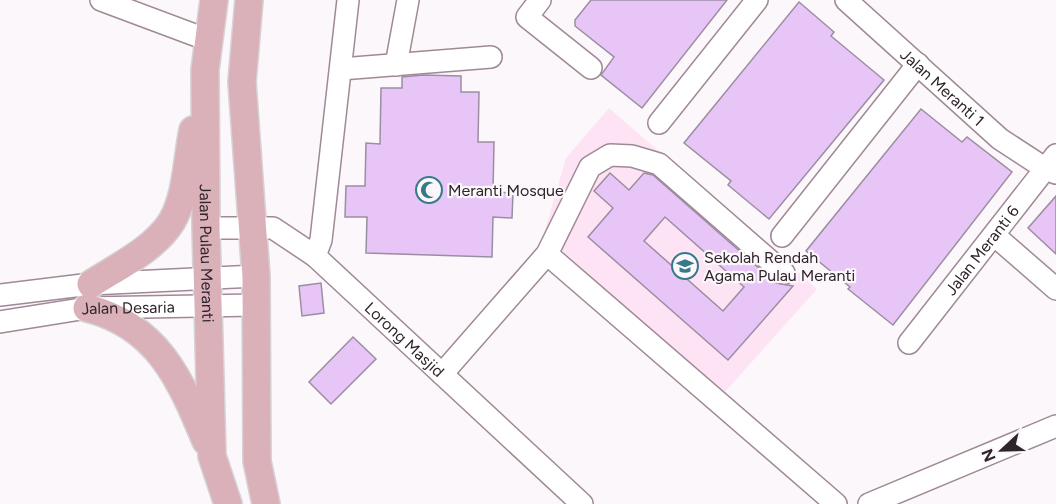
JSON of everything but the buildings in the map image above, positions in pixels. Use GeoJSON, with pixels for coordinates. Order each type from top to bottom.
{"type":"FeatureCollection","features":[{"type":"Feature","properties":{"kind":"main road","name":"Jalan Pulau Meranti"},"geometry":{"type":"LineString","coordinates":[[214,0],[205,70],[207,277],[212,456],[228,504]]}},
{"type":"Feature","properties":{"kind":"main road"},"geometry":{"type":"LineString","coordinates":[[249,0],[242,82],[256,276],[257,461],[266,504]]}},
{"type":"Feature","properties":{"kind":"main road"},"geometry":{"type":"LineString","coordinates":[[205,70],[181,196],[171,221],[89,296],[165,357],[185,391],[212,456]]}},
{"type":"Feature","properties":{"kind":"street"},"geometry":{"type":"LineString","coordinates":[[101,0],[208,40]]}},
{"type":"Feature","properties":{"kind":"street"},"geometry":{"type":"LineString","coordinates":[[315,256],[321,240],[348,0]]}},
{"type":"Feature","properties":{"kind":"street"},"geometry":{"type":"LineString","coordinates":[[396,64],[408,0]]}},
{"type":"Feature","properties":{"kind":"street"},"geometry":{"type":"LineString","coordinates":[[540,0],[527,17],[591,68]]}},
{"type":"Feature","properties":{"kind":"street"},"geometry":{"type":"LineString","coordinates":[[659,123],[757,0]]}},
{"type":"Feature","properties":{"kind":"street","name":"Jalan Meranti 1"},"geometry":{"type":"LineString","coordinates":[[846,0],[1000,139],[1053,166]]}},
{"type":"Feature","properties":{"kind":"street"},"geometry":{"type":"LineString","coordinates":[[341,69],[492,57]]}},
{"type":"Feature","properties":{"kind":"street"},"geometry":{"type":"LineString","coordinates":[[782,236],[918,64]]}},
{"type":"Feature","properties":{"kind":"street"},"geometry":{"type":"LineString","coordinates":[[442,374],[547,254],[590,167],[610,155],[633,156],[659,164],[784,273]]}},
{"type":"Feature","properties":{"kind":"street","name":"Jalan Meranti 6"},"geometry":{"type":"LineString","coordinates":[[909,343],[994,235],[1053,166]]}},
{"type":"Feature","properties":{"kind":"street","name":"Lorong Masjid"},"geometry":{"type":"LineString","coordinates":[[206,228],[254,226],[273,228],[315,256],[582,504]]}},
{"type":"Feature","properties":{"kind":"street"},"geometry":{"type":"LineString","coordinates":[[994,235],[1056,289]]}},
{"type":"Feature","properties":{"kind":"street"},"geometry":{"type":"LineString","coordinates":[[547,254],[836,504]]}},
{"type":"Feature","properties":{"kind":"street","name":"Jalan Desaria"},"geometry":{"type":"LineString","coordinates":[[0,322],[89,296],[207,277],[256,276]]}},
{"type":"Feature","properties":{"kind":"street","name":"Jalan Desaria"},"geometry":{"type":"LineString","coordinates":[[0,295],[89,296],[208,305],[257,305]]}},
{"type":"Feature","properties":{"kind":"street"},"geometry":{"type":"LineString","coordinates":[[869,504],[1056,426]]}},
{"type":"Feature","properties":{"kind":"shaded area","name":"Sekolah Rendah Agama Pulau Meranti"},"geometry":{"type":"Polygon","coordinates":[[[609,108],[817,289],[723,394],[544,234],[566,158],[609,108]]]}},
{"type":"Feature","properties":{"kind":"place","name":"Meranti Mosque"},"geometry":{"type":"Point","coordinates":[429,190]}},
{"type":"Feature","properties":{"kind":"place","name":"Sekolah Rendah Agama Pulau Meranti"},"geometry":{"type":"Point","coordinates":[685,266]}}]}
